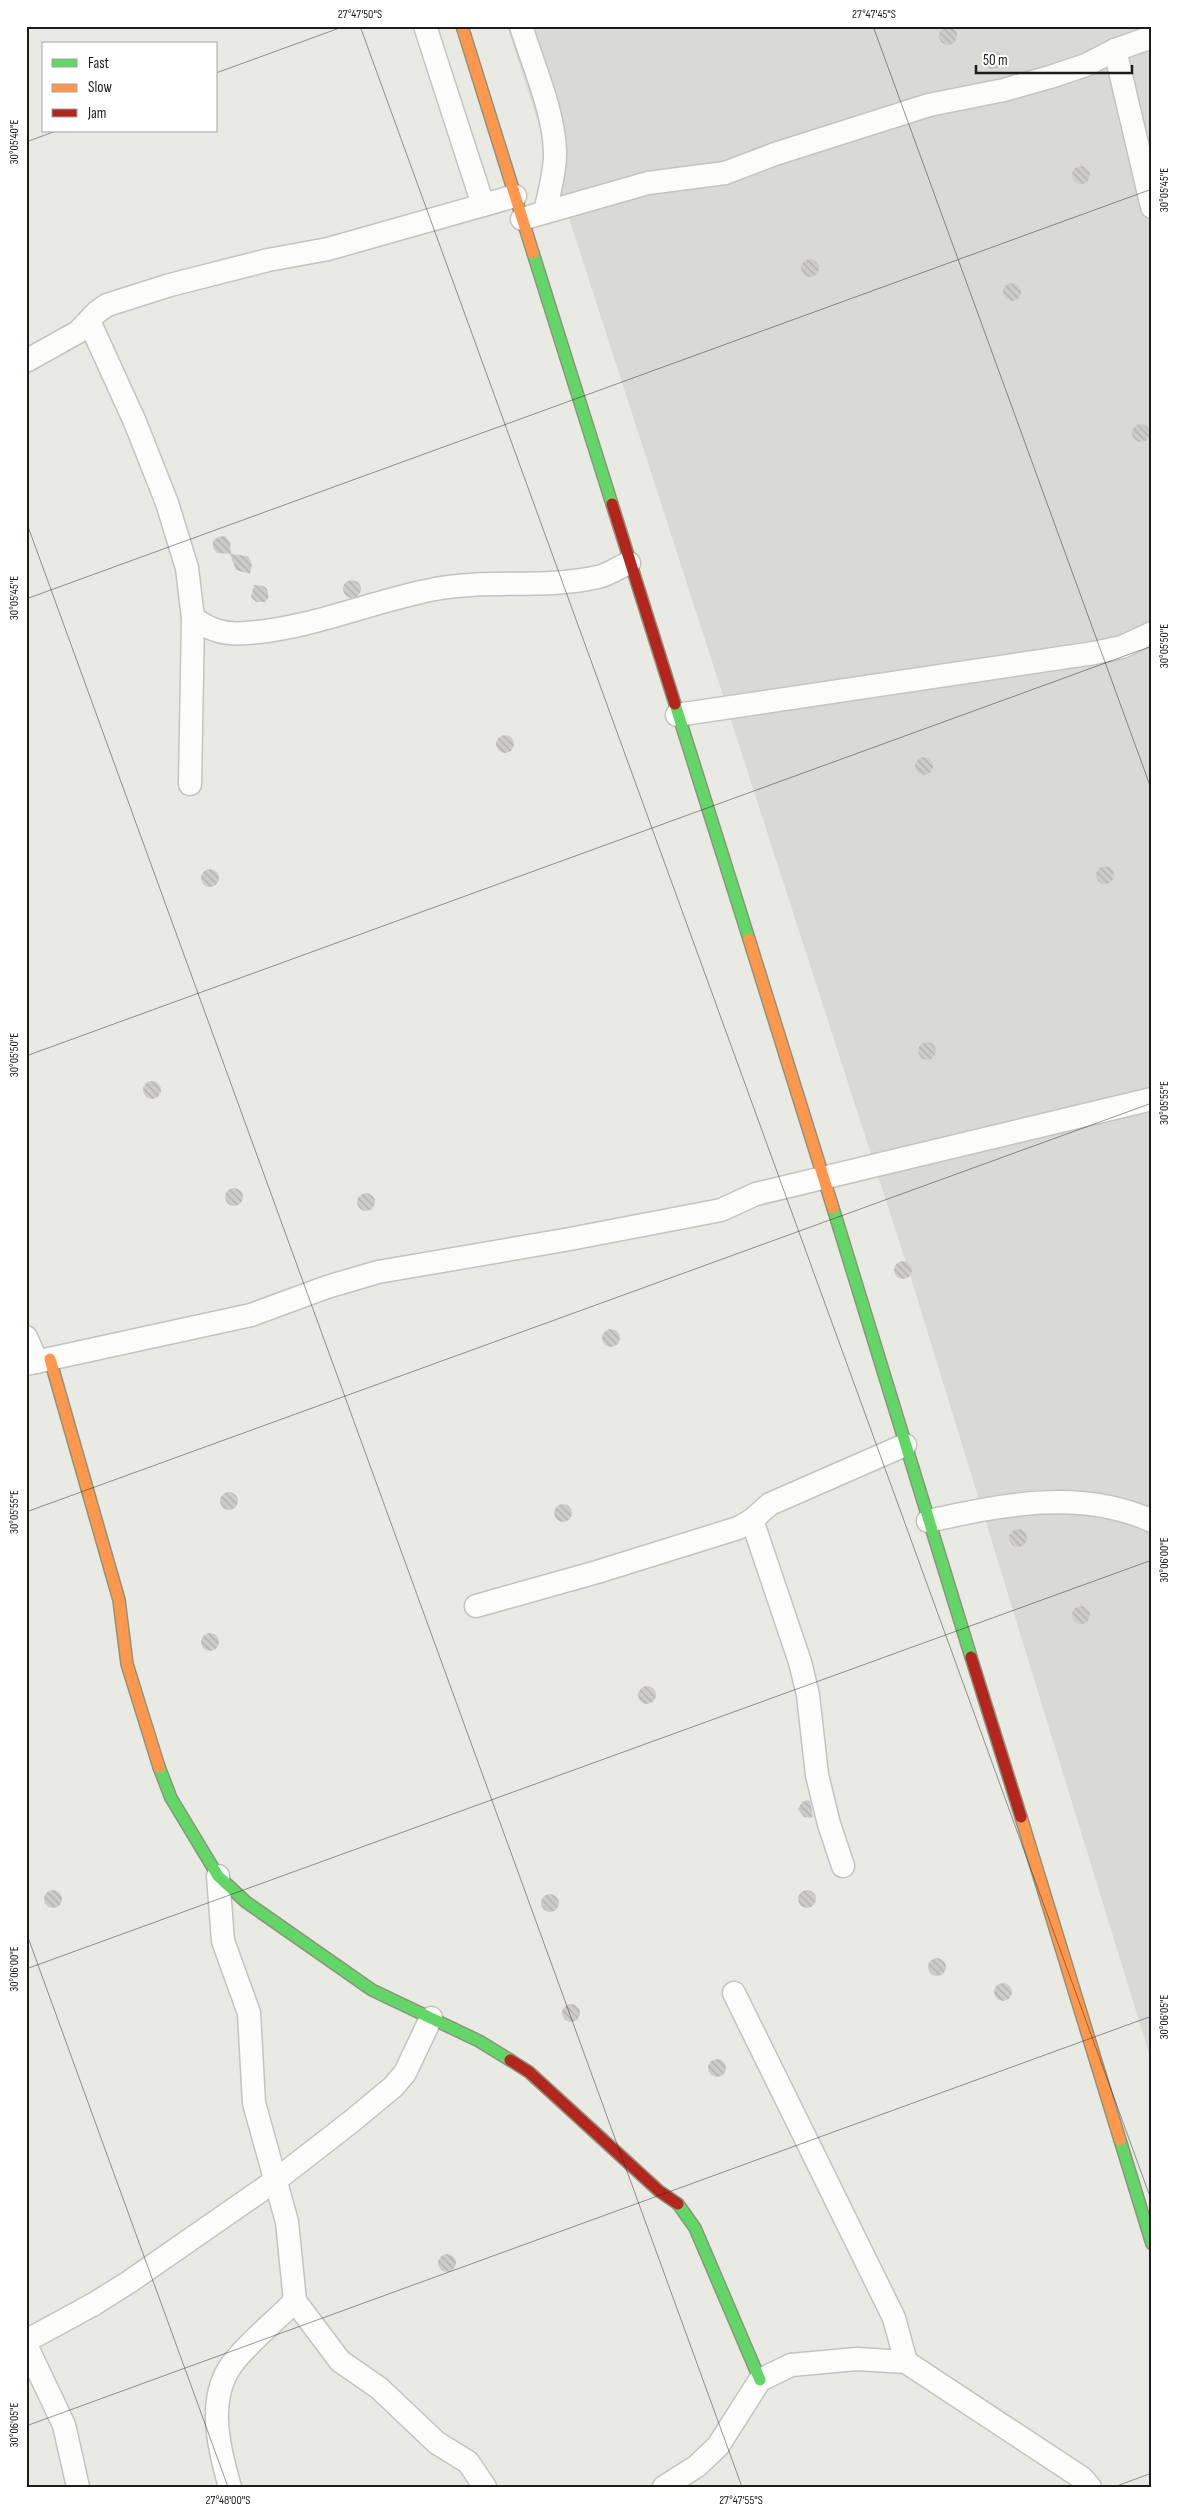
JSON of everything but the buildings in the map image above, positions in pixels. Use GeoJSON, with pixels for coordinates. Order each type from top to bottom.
{"type":"FeatureCollection","features":[{"type":"Feature","properties":{"kind":"street"},"geometry":{"type":"LineString","coordinates":[[425,26],[483,205]]}},
{"type":"Feature","properties":{"kind":"street"},"geometry":{"type":"LineString","coordinates":[[462,26],[629,563],[824,1179],[1152,2244]]}},
{"type":"Feature","properties":{"kind":"street"},"geometry":{"type":"LineString","coordinates":[[521,26],[548,113],[555,145],[553,171],[545,212]]}},
{"type":"Feature","properties":{"kind":"street"},"geometry":{"type":"LineString","coordinates":[[1115,50],[1137,26]]}},
{"type":"Feature","properties":{"kind":"street"},"geometry":{"type":"LineString","coordinates":[[522,219],[655,182],[724,173],[775,154],[929,105],[1004,90],[1050,77],[1086,65],[1115,50],[1152,37]]}},
{"type":"Feature","properties":{"kind":"street"},"geometry":{"type":"LineString","coordinates":[[1115,50],[1152,207]]}},
{"type":"Feature","properties":{"kind":"street"},"geometry":{"type":"LineString","coordinates":[[26,361],[78,332],[107,305],[170,285],[268,260],[328,249],[515,196]]}},
{"type":"Feature","properties":{"kind":"street"},"geometry":{"type":"LineString","coordinates":[[89,321],[135,422],[167,503],[186,568],[193,618],[190,784]]}},
{"type":"Feature","properties":{"kind":"street"},"geometry":{"type":"LineString","coordinates":[[193,618],[208,628],[223,634],[246,633],[332,616],[382,601],[437,589],[600,577],[629,563]]}},
{"type":"Feature","properties":{"kind":"street"},"geometry":{"type":"LineString","coordinates":[[677,715],[1094,653],[1122,647],[1152,633]]}},
{"type":"Feature","properties":{"kind":"street"},"geometry":{"type":"LineString","coordinates":[[38,1361],[251,1315],[326,1287],[378,1272],[472,1257],[711,1212],[734,1205],[756,1194],[1152,1099]]}},
{"type":"Feature","properties":{"kind":"street"},"geometry":{"type":"LineString","coordinates":[[26,1337],[38,1361],[117,1591],[125,1632],[127,1664],[156,1752],[161,1776],[171,1798],[218,1876],[246,1902],[372,1990],[479,2041],[529,2072],[659,2191],[672,2198],[685,2209],[707,2254],[760,2380]]}},
{"type":"Feature","properties":{"kind":"street"},"geometry":{"type":"LineString","coordinates":[[476,1606],[606,1569],[738,1528],[752,1520],[770,1504],[905,1445]]}},
{"type":"Feature","properties":{"kind":"street"},"geometry":{"type":"LineString","coordinates":[[928,1521],[1000,1506],[1048,1502],[1100,1505],[1152,1521]]}},
{"type":"Feature","properties":{"kind":"street"},"geometry":{"type":"LineString","coordinates":[[752,1520],[800,1662],[808,1695],[817,1775],[829,1824],[843,1866]]}},
{"type":"Feature","properties":{"kind":"street"},"geometry":{"type":"LineString","coordinates":[[218,1876],[223,1941],[249,2013],[254,2103],[287,2222],[295,2301],[340,2361],[379,2388],[438,2443],[468,2462],[485,2487]]}},
{"type":"Feature","properties":{"kind":"street"},"geometry":{"type":"LineString","coordinates":[[734,1993],[894,2318],[906,2362]]}},
{"type":"Feature","properties":{"kind":"street"},"geometry":{"type":"LineString","coordinates":[[78,2487],[64,2426],[26,2343],[94,2304],[276,2180],[393,2087],[405,2073],[431,2018]]}},
{"type":"Feature","properties":{"kind":"street"},"geometry":{"type":"LineString","coordinates":[[230,2487],[218,2436],[220,2388],[236,2358],[295,2301]]}},
{"type":"Feature","properties":{"kind":"street"},"geometry":{"type":"LineString","coordinates":[[664,2487],[696,2466],[718,2446],[760,2380],[791,2365],[831,2359],[906,2362],[1082,2478],[1090,2487]]}},
{"type":"Feature","properties":{"kind":"shaded area"},"geometry":{"type":"Polygon","coordinates":[[[507,26],[1152,26],[1152,2063],[910,1275],[507,26]]]}},
{"type":"Feature","properties":{"kind":"traffic: fast"},"geometry":{"type":"LineString","coordinates":[[533,253],[612,504]]}},
{"type":"Feature","properties":{"kind":"traffic: fast"},"geometry":{"type":"LineString","coordinates":[[675,704],[749,939]]}},
{"type":"Feature","properties":{"kind":"traffic: fast"},"geometry":{"type":"LineString","coordinates":[[833,1208],[971,1657]]}},
{"type":"Feature","properties":{"kind":"traffic: fast"},"geometry":{"type":"LineString","coordinates":[[159,1767],[171,1798],[218,1876],[246,1902],[372,1990],[479,2041],[510,2060]]}},
{"type":"Feature","properties":{"kind":"traffic: fast"},"geometry":{"type":"LineString","coordinates":[[1120,2140],[1152,2244]]}},
{"type":"Feature","properties":{"kind":"traffic: fast"},"geometry":{"type":"LineString","coordinates":[[678,2204],[695,2228],[760,2380]]}},
{"type":"Feature","properties":{"kind":"traffic: slow"},"geometry":{"type":"LineString","coordinates":[[462,26],[533,253]]}},
{"type":"Feature","properties":{"kind":"traffic: slow"},"geometry":{"type":"LineString","coordinates":[[749,939],[833,1208]]}},
{"type":"Feature","properties":{"kind":"traffic: slow"},"geometry":{"type":"LineString","coordinates":[[50,1359],[119,1600],[127,1664],[159,1767]]}},
{"type":"Feature","properties":{"kind":"traffic: slow"},"geometry":{"type":"LineString","coordinates":[[1021,1817],[1120,2140]]}},
{"type":"Feature","properties":{"kind":"traffic: jam"},"geometry":{"type":"LineString","coordinates":[[612,504],[675,704]]}},
{"type":"Feature","properties":{"kind":"traffic: jam"},"geometry":{"type":"LineString","coordinates":[[971,1657],[1021,1817]]}},
{"type":"Feature","properties":{"kind":"traffic: jam"},"geometry":{"type":"LineString","coordinates":[[510,2060],[529,2072],[659,2191],[678,2204]]}}]}
